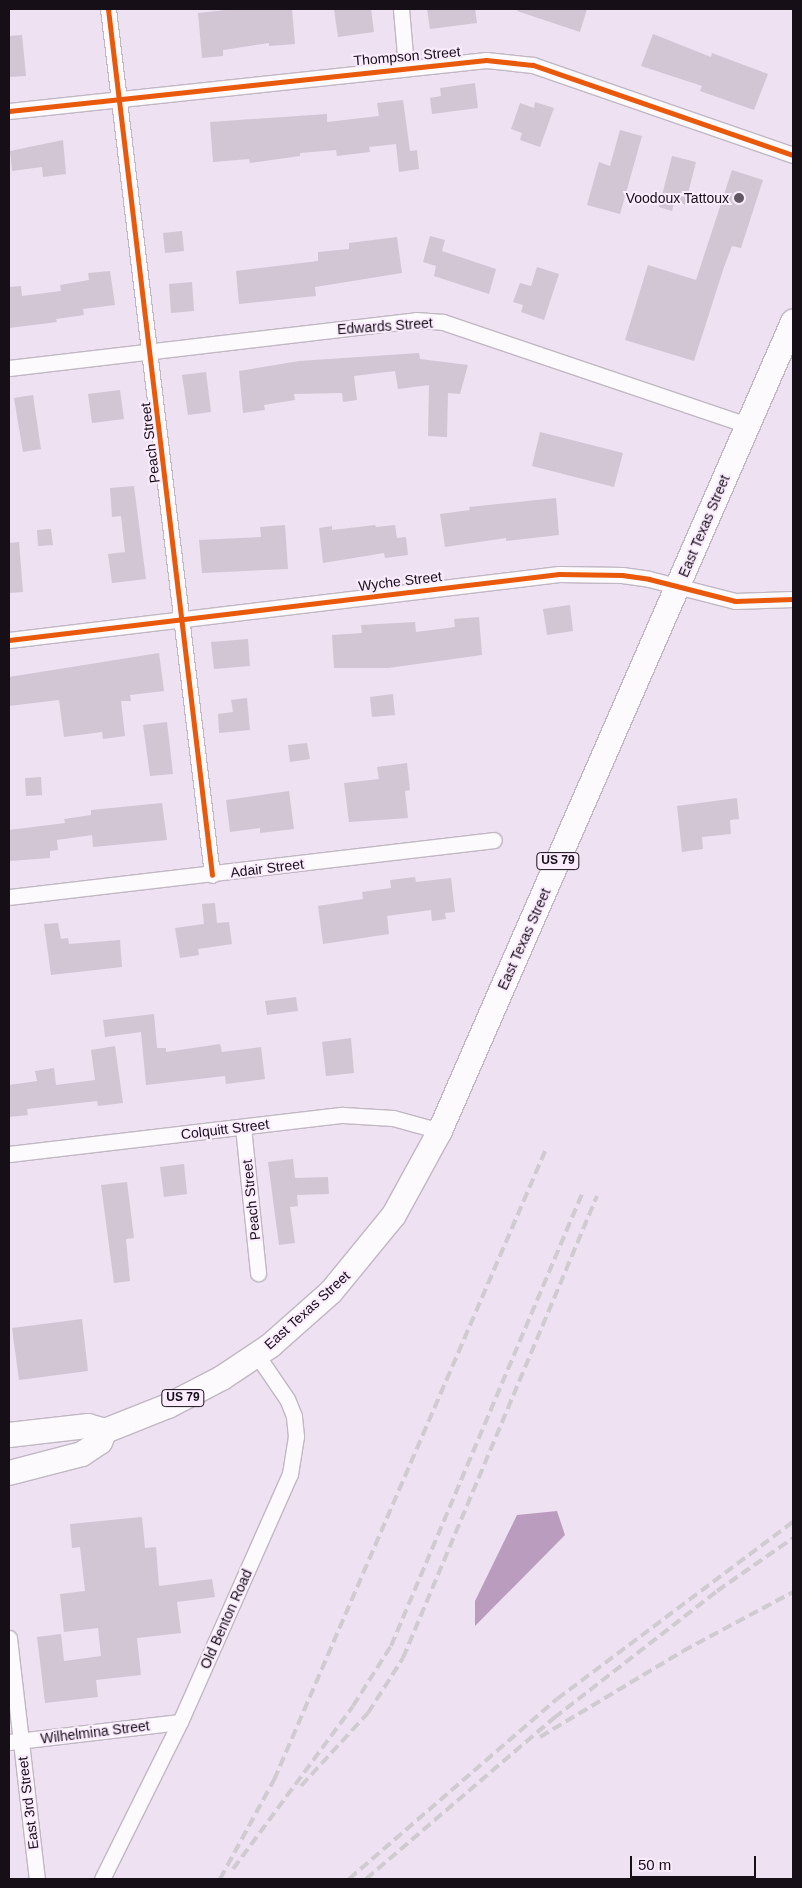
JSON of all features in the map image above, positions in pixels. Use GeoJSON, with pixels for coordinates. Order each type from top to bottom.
{"type":"FeatureCollection","features":[{"type":"Feature","properties":{"kind":"main road","name":"East Texas Street"},"geometry":{"type":"LineString","coordinates":[[9,1473],[82,1454],[100,1442],[105,1431],[168,1406],[257,1355],[324,1299],[354,1268],[412,1187],[440,1131],[793,322]]}},
{"type":"Feature","properties":{"kind":"main road"},"geometry":{"type":"LineString","coordinates":[[9,1435],[88,1426],[105,1431]]}},
{"type":"Feature","properties":{"kind":"main road"},"geometry":{"type":"LineString","coordinates":[[9,1451],[58,1441],[67,1427]]}},
{"type":"Feature","properties":{"kind":"street","name":"Peach Street"},"geometry":{"type":"LineString","coordinates":[[108,9],[212,875]]}},
{"type":"Feature","properties":{"kind":"street"},"geometry":{"type":"LineString","coordinates":[[400,9],[406,66]]}},
{"type":"Feature","properties":{"kind":"street","name":"Thompson Street"},"geometry":{"type":"LineString","coordinates":[[9,111],[406,66],[486,60],[533,65],[793,155]]}},
{"type":"Feature","properties":{"kind":"street","name":"Edwards Street"},"geometry":{"type":"LineString","coordinates":[[9,368],[416,320],[443,322],[747,425]]}},
{"type":"Feature","properties":{"kind":"street","name":"Wyche Street"},"geometry":{"type":"LineString","coordinates":[[9,640],[560,574],[622,575],[678,586],[735,601],[793,599]]}},
{"type":"Feature","properties":{"kind":"street","name":"Adair Street"},"geometry":{"type":"LineString","coordinates":[[9,897],[212,875],[494,840]]}},
{"type":"Feature","properties":{"kind":"street","name":"Colquitt Street"},"geometry":{"type":"LineString","coordinates":[[9,1154],[343,1115],[393,1118],[440,1131]]}},
{"type":"Feature","properties":{"kind":"street","name":"Peach Street"},"geometry":{"type":"LineString","coordinates":[[243,1127],[258,1273]]}},
{"type":"Feature","properties":{"kind":"street","name":"Old Benton Road"},"geometry":{"type":"LineString","coordinates":[[102,1879],[180,1722],[290,1474],[295,1453],[294,1416],[287,1399],[257,1355]]}},
{"type":"Feature","properties":{"kind":"street","name":"East 3rd Street"},"geometry":{"type":"LineString","coordinates":[[9,1638],[15,1742],[37,1879]]}},
{"type":"Feature","properties":{"kind":"street","name":"Wilhelmina Street"},"geometry":{"type":"LineString","coordinates":[[15,1742],[180,1722]]}},
{"type":"Feature","properties":{"kind":"shaded area"},"geometry":{"type":"Polygon","coordinates":[[[557,1511],[565,1535],[475,1626],[475,1601],[517,1515],[557,1511]]]}},
{"type":"Feature","properties":{"kind":"building"},"geometry":{"type":"Polygon","coordinates":[[[235,9],[292,9],[295,44],[269,46],[269,43],[223,50],[223,56],[202,58],[198,13],[235,9]]]}},
{"type":"Feature","properties":{"kind":"building"},"geometry":{"type":"Polygon","coordinates":[[[334,9],[371,9],[374,32],[338,37],[334,9]]]}},
{"type":"Feature","properties":{"kind":"building"},"geometry":{"type":"Polygon","coordinates":[[[427,9],[475,9],[477,23],[430,29],[427,9]]]}},
{"type":"Feature","properties":{"kind":"building"},"geometry":{"type":"Polygon","coordinates":[[[518,9],[587,9],[580,32],[517,11],[518,9]]]}},
{"type":"Feature","properties":{"kind":"building"},"geometry":{"type":"Polygon","coordinates":[[[653,34],[711,57],[712,53],[768,74],[754,110],[700,91],[702,86],[641,66],[653,34]]]}},
{"type":"Feature","properties":{"kind":"building"},"geometry":{"type":"Polygon","coordinates":[[[22,35],[26,76],[9,77],[9,36],[22,35]]]}},
{"type":"Feature","properties":{"kind":"building"},"geometry":{"type":"Polygon","coordinates":[[[475,83],[478,108],[432,114],[430,98],[441,96],[440,88],[475,83]]]}},
{"type":"Feature","properties":{"kind":"building"},"geometry":{"type":"Polygon","coordinates":[[[403,100],[410,151],[417,150],[419,169],[399,172],[396,144],[369,147],[370,152],[337,156],[336,150],[300,153],[300,156],[250,163],[249,159],[213,162],[210,122],[327,114],[327,122],[379,116],[377,103],[403,100]]]}},
{"type":"Feature","properties":{"kind":"building"},"geometry":{"type":"Polygon","coordinates":[[[535,102],[554,108],[540,147],[520,140],[522,133],[511,129],[520,103],[534,108],[535,102]]]}},
{"type":"Feature","properties":{"kind":"building"},"geometry":{"type":"Polygon","coordinates":[[[620,130],[642,136],[620,214],[587,205],[599,162],[610,166],[620,130]]]}},
{"type":"Feature","properties":{"kind":"building"},"geometry":{"type":"Polygon","coordinates":[[[63,140],[66,174],[43,177],[42,167],[12,171],[10,151],[63,140]]]}},
{"type":"Feature","properties":{"kind":"building"},"geometry":{"type":"Polygon","coordinates":[[[672,156],[696,162],[685,205],[674,202],[672,211],[659,207],[672,156]]]}},
{"type":"Feature","properties":{"kind":"building"},"geometry":{"type":"Polygon","coordinates":[[[732,170],[763,180],[741,248],[732,246],[694,361],[625,340],[648,265],[696,280],[732,170]]]}},
{"type":"Feature","properties":{"kind":"building"},"geometry":{"type":"Polygon","coordinates":[[[182,231],[184,251],[165,253],[163,233],[182,231]]]}},
{"type":"Feature","properties":{"kind":"building"},"geometry":{"type":"Polygon","coordinates":[[[430,236],[445,240],[442,251],[496,269],[489,294],[434,276],[436,266],[423,262],[430,236]]]}},
{"type":"Feature","properties":{"kind":"building"},"geometry":{"type":"Polygon","coordinates":[[[397,237],[402,273],[315,287],[316,296],[239,304],[236,271],[318,261],[318,252],[349,249],[349,243],[397,237]]]}},
{"type":"Feature","properties":{"kind":"building"},"geometry":{"type":"Polygon","coordinates":[[[537,267],[559,274],[544,320],[521,312],[523,305],[513,302],[520,283],[531,286],[537,267]]]}},
{"type":"Feature","properties":{"kind":"building"},"geometry":{"type":"Polygon","coordinates":[[[110,271],[115,305],[83,309],[84,315],[56,319],[57,322],[9,328],[9,287],[21,286],[22,296],[61,291],[60,285],[89,280],[88,273],[110,271]]]}},
{"type":"Feature","properties":{"kind":"building"},"geometry":{"type":"Polygon","coordinates":[[[192,282],[194,311],[171,313],[169,284],[192,282]]]}},
{"type":"Feature","properties":{"kind":"building"},"geometry":{"type":"Polygon","coordinates":[[[419,353],[420,359],[468,365],[460,394],[448,393],[447,437],[428,436],[429,385],[398,389],[395,371],[354,376],[357,400],[343,402],[342,393],[294,394],[295,400],[264,405],[265,410],[243,413],[239,371],[299,361],[419,353]]]}},
{"type":"Feature","properties":{"kind":"building"},"geometry":{"type":"Polygon","coordinates":[[[206,372],[211,412],[188,415],[182,375],[206,372]]]}},
{"type":"Feature","properties":{"kind":"building"},"geometry":{"type":"Polygon","coordinates":[[[120,390],[124,419],[92,423],[88,394],[120,390]]]}},
{"type":"Feature","properties":{"kind":"building"},"geometry":{"type":"Polygon","coordinates":[[[33,395],[41,449],[23,452],[14,398],[33,395]]]}},
{"type":"Feature","properties":{"kind":"building"},"geometry":{"type":"Polygon","coordinates":[[[540,432],[623,453],[614,487],[532,466],[540,432]]]}},
{"type":"Feature","properties":{"kind":"building"},"geometry":{"type":"Polygon","coordinates":[[[134,486],[146,579],[112,583],[108,554],[125,552],[121,516],[112,517],[110,488],[134,486]]]}},
{"type":"Feature","properties":{"kind":"building"},"geometry":{"type":"Polygon","coordinates":[[[556,498],[559,535],[506,541],[506,538],[445,547],[440,514],[470,510],[469,507],[556,498]]]}},
{"type":"Feature","properties":{"kind":"building"},"geometry":{"type":"Polygon","coordinates":[[[285,525],[288,569],[202,573],[199,540],[261,537],[260,527],[285,525]]]}},
{"type":"Feature","properties":{"kind":"building"},"geometry":{"type":"Polygon","coordinates":[[[375,525],[376,527],[395,525],[397,538],[406,537],[408,555],[385,558],[384,553],[323,563],[319,528],[332,526],[332,530],[375,525]]]}},
{"type":"Feature","properties":{"kind":"building"},"geometry":{"type":"Polygon","coordinates":[[[51,529],[53,545],[38,546],[37,530],[51,529]]]}},
{"type":"Feature","properties":{"kind":"building"},"geometry":{"type":"Polygon","coordinates":[[[19,542],[23,592],[9,593],[9,543],[19,542]]]}},
{"type":"Feature","properties":{"kind":"building"},"geometry":{"type":"Polygon","coordinates":[[[570,605],[573,631],[547,635],[543,609],[570,605]]]}},
{"type":"Feature","properties":{"kind":"building"},"geometry":{"type":"Polygon","coordinates":[[[479,617],[482,655],[388,668],[334,668],[332,635],[362,633],[361,625],[415,622],[416,632],[455,627],[454,619],[479,617]]]}},
{"type":"Feature","properties":{"kind":"building"},"geometry":{"type":"Polygon","coordinates":[[[248,639],[250,666],[214,669],[211,642],[248,639]]]}},
{"type":"Feature","properties":{"kind":"building"},"geometry":{"type":"Polygon","coordinates":[[[159,653],[164,691],[130,695],[131,701],[121,701],[125,736],[103,739],[102,732],[64,737],[59,700],[9,706],[9,677],[159,653]]]}},
{"type":"Feature","properties":{"kind":"building"},"geometry":{"type":"Polygon","coordinates":[[[393,694],[395,715],[372,717],[370,697],[393,694]]]}},
{"type":"Feature","properties":{"kind":"building"},"geometry":{"type":"Polygon","coordinates":[[[247,698],[250,730],[219,733],[218,714],[233,712],[231,700],[247,698]]]}},
{"type":"Feature","properties":{"kind":"building"},"geometry":{"type":"Polygon","coordinates":[[[167,722],[173,774],[150,776],[143,725],[167,722]]]}},
{"type":"Feature","properties":{"kind":"building"},"geometry":{"type":"Polygon","coordinates":[[[307,743],[310,759],[290,762],[288,745],[307,743]]]}},
{"type":"Feature","properties":{"kind":"building"},"geometry":{"type":"Polygon","coordinates":[[[407,763],[410,790],[405,791],[408,818],[349,822],[344,783],[379,779],[377,767],[407,763]]]}},
{"type":"Feature","properties":{"kind":"building"},"geometry":{"type":"Polygon","coordinates":[[[41,777],[42,795],[26,796],[25,778],[41,777]]]}},
{"type":"Feature","properties":{"kind":"building"},"geometry":{"type":"Polygon","coordinates":[[[289,791],[294,829],[260,833],[260,828],[230,832],[226,800],[289,791]]]}},
{"type":"Feature","properties":{"kind":"building"},"geometry":{"type":"Polygon","coordinates":[[[737,798],[739,819],[730,820],[731,834],[702,837],[703,849],[682,852],[677,806],[737,798]]]}},
{"type":"Feature","properties":{"kind":"building"},"geometry":{"type":"Polygon","coordinates":[[[162,803],[167,840],[93,847],[92,835],[57,840],[58,850],[50,851],[50,858],[9,861],[9,830],[65,823],[64,819],[91,815],[91,810],[162,803]]]}},
{"type":"Feature","properties":{"kind":"building"},"geometry":{"type":"Polygon","coordinates":[[[415,877],[416,882],[451,878],[455,912],[445,913],[446,919],[432,921],[431,910],[387,916],[389,934],[323,944],[318,906],[363,899],[362,892],[391,888],[390,880],[415,877]]]}},
{"type":"Feature","properties":{"kind":"building"},"geometry":{"type":"Polygon","coordinates":[[[215,903],[217,923],[229,922],[232,944],[198,949],[199,955],[180,958],[175,928],[204,924],[202,904],[215,903]]]}},
{"type":"Feature","properties":{"kind":"building"},"geometry":{"type":"Polygon","coordinates":[[[58,923],[61,939],[68,938],[69,944],[120,940],[122,967],[51,975],[44,924],[58,923]]]}},
{"type":"Feature","properties":{"kind":"building"},"geometry":{"type":"Polygon","coordinates":[[[296,997],[298,1011],[267,1015],[265,1001],[296,997]]]}},
{"type":"Feature","properties":{"kind":"building"},"geometry":{"type":"Polygon","coordinates":[[[154,1014],[157,1048],[166,1048],[166,1052],[220,1044],[222,1052],[261,1047],[265,1079],[226,1084],[225,1076],[146,1085],[141,1032],[105,1037],[103,1020],[154,1014]]]}},
{"type":"Feature","properties":{"kind":"building"},"geometry":{"type":"Polygon","coordinates":[[[351,1038],[354,1073],[326,1076],[322,1042],[351,1038]]]}},
{"type":"Feature","properties":{"kind":"building"},"geometry":{"type":"Polygon","coordinates":[[[115,1046],[123,1103],[98,1106],[97,1101],[27,1109],[28,1115],[9,1117],[9,1085],[37,1081],[35,1071],[54,1068],[56,1085],[95,1080],[91,1050],[115,1046]]]}},
{"type":"Feature","properties":{"kind":"building"},"geometry":{"type":"Polygon","coordinates":[[[293,1159],[295,1178],[328,1177],[329,1194],[297,1195],[298,1206],[290,1207],[295,1243],[279,1245],[268,1162],[293,1159]]]}},
{"type":"Feature","properties":{"kind":"building"},"geometry":{"type":"Polygon","coordinates":[[[184,1164],[187,1194],[164,1197],[160,1167],[184,1164]]]}},
{"type":"Feature","properties":{"kind":"building"},"geometry":{"type":"Polygon","coordinates":[[[127,1182],[134,1238],[126,1239],[130,1281],[114,1283],[101,1185],[127,1182]]]}},
{"type":"Feature","properties":{"kind":"building"},"geometry":{"type":"Polygon","coordinates":[[[82,1319],[88,1371],[19,1380],[12,1328],[82,1319]]]}},
{"type":"Feature","properties":{"kind":"building"},"geometry":{"type":"Polygon","coordinates":[[[142,1517],[145,1548],[156,1547],[159,1586],[212,1579],[215,1597],[177,1602],[181,1633],[137,1638],[141,1675],[96,1680],[98,1697],[45,1703],[37,1637],[61,1634],[64,1661],[101,1656],[98,1628],[64,1632],[60,1594],[85,1591],[80,1547],[72,1548],[70,1524],[142,1517]]]}},
{"type":"Feature","properties":{"kind":"railway"},"geometry":{"type":"LineString","coordinates":[[220,1879],[274,1780],[546,1149]]}},
{"type":"Feature","properties":{"kind":"railway"},"geometry":{"type":"LineString","coordinates":[[233,1869],[353,1706],[391,1646],[583,1191]]}},
{"type":"Feature","properties":{"kind":"railway"},"geometry":{"type":"LineString","coordinates":[[301,1786],[368,1713],[403,1658],[597,1196]]}},
{"type":"Feature","properties":{"kind":"railway"},"geometry":{"type":"LineString","coordinates":[[349,1879],[557,1699],[793,1522]]}},
{"type":"Feature","properties":{"kind":"railway"},"geometry":{"type":"LineString","coordinates":[[366,1879],[554,1718],[717,1591],[793,1538]]}},
{"type":"Feature","properties":{"kind":"railway"},"geometry":{"type":"LineString","coordinates":[[540,1737],[683,1651],[793,1592]]}},
{"type":"Feature","properties":{"kind":"cycle path"},"geometry":{"type":"LineString","coordinates":[[108,9],[212,875]]}},
{"type":"Feature","properties":{"kind":"cycle path"},"geometry":{"type":"LineString","coordinates":[[9,111],[486,60],[533,65],[793,155]]}},
{"type":"Feature","properties":{"kind":"cycle path"},"geometry":{"type":"LineString","coordinates":[[9,640],[559,574],[622,575],[649,579],[735,601],[793,599]]}},
{"type":"Feature","properties":{"kind":"place","name":"Voodoux Tattoux"},"geometry":{"type":"Point","coordinates":[739,198]}}]}
